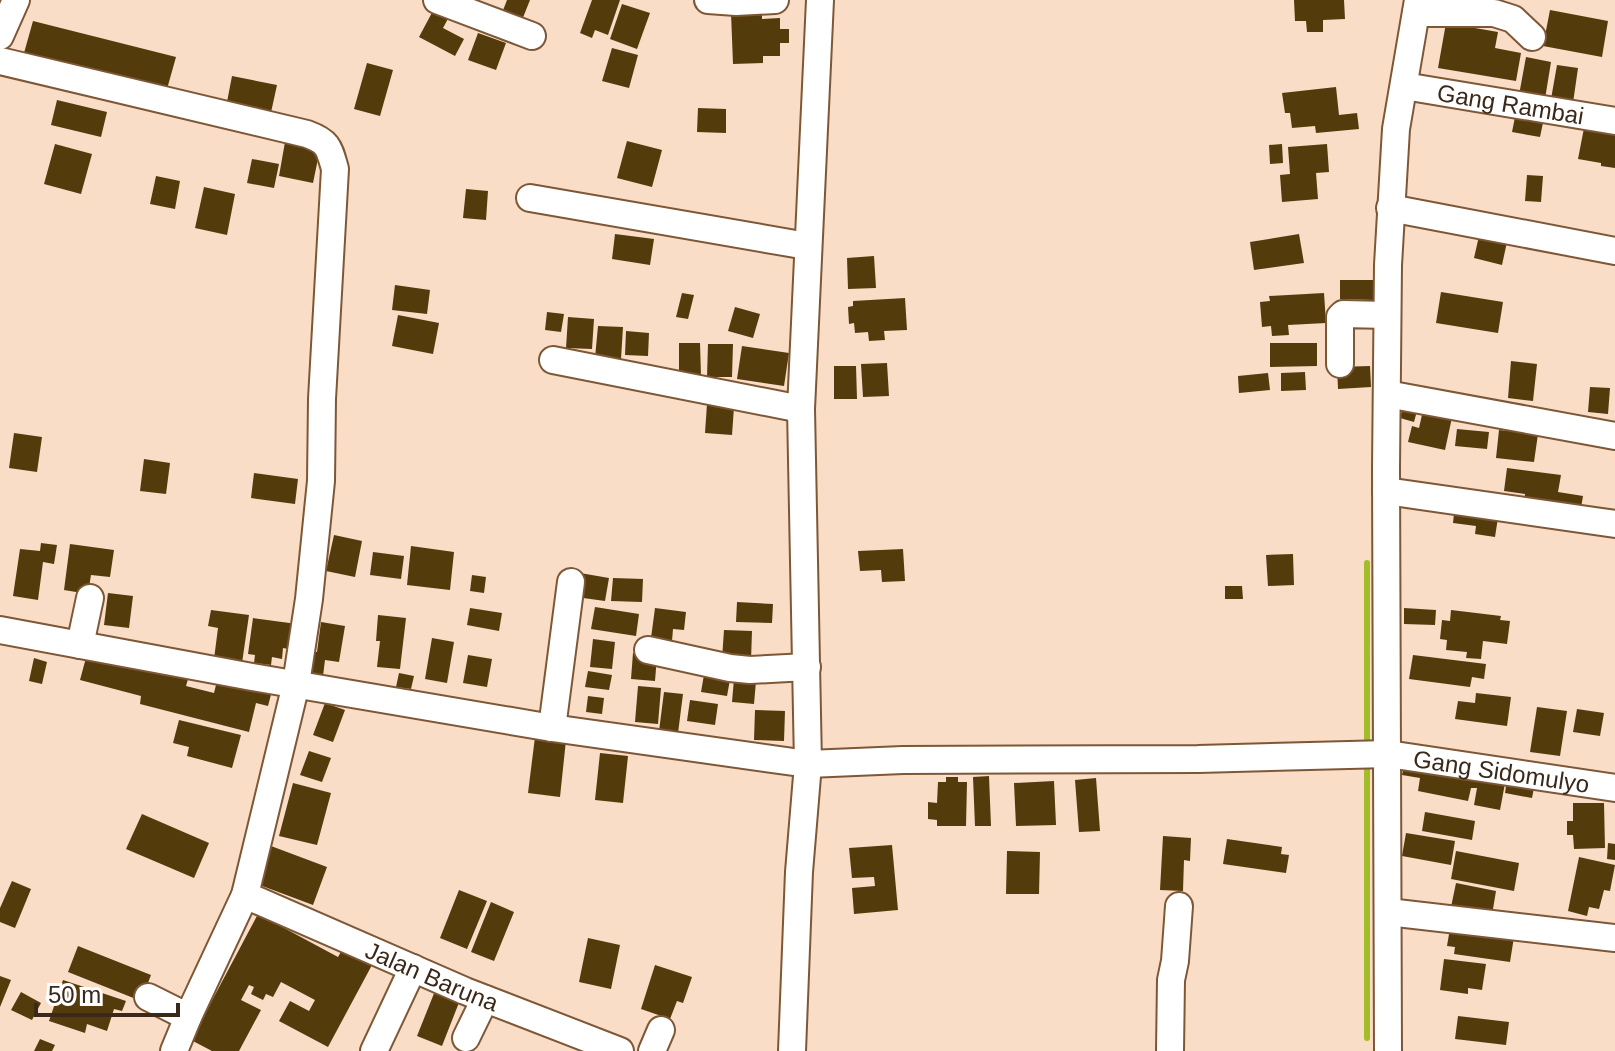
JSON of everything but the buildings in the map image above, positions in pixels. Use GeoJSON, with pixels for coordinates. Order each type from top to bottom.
{"type":"FeatureCollection","features":[{"type":"Feature","properties":{"kind":"street"},"geometry":{"type":"LineString","coordinates":[[0,36],[16,0]]}},
{"type":"Feature","properties":{"kind":"street"},"geometry":{"type":"LineString","coordinates":[[437,0],[532,36]]}},
{"type":"Feature","properties":{"kind":"street"},"geometry":{"type":"LineString","coordinates":[[708,0],[775,0]]}},
{"type":"Feature","properties":{"kind":"street"},"geometry":{"type":"LineString","coordinates":[[792,1051],[799,872],[808,764],[801,409],[820,0]]}},
{"type":"Feature","properties":{"kind":"street"},"geometry":{"type":"LineString","coordinates":[[1388,1051],[1387,315],[1396,129],[1417,7],[1494,13],[1513,19],[1532,37]]}},
{"type":"Feature","properties":{"kind":"street"},"geometry":{"type":"LineString","coordinates":[[0,61],[307,134],[322,139],[329,148],[335,169],[322,399],[321,481],[309,599],[296,684],[245,895],[174,1051]]}},
{"type":"Feature","properties":{"kind":"street","name":"Gang Rambai"},"geometry":{"type":"LineString","coordinates":[[1404,86],[1615,121]]}},
{"type":"Feature","properties":{"kind":"street"},"geometry":{"type":"LineString","coordinates":[[530,198],[807,246]]}},
{"type":"Feature","properties":{"kind":"street"},"geometry":{"type":"LineString","coordinates":[[1390,208],[1615,251]]}},
{"type":"Feature","properties":{"kind":"street"},"geometry":{"type":"LineString","coordinates":[[1340,364],[1340,317],[1343,314],[1387,315]]}},
{"type":"Feature","properties":{"kind":"street"},"geometry":{"type":"LineString","coordinates":[[553,360],[801,409]]}},
{"type":"Feature","properties":{"kind":"street"},"geometry":{"type":"LineString","coordinates":[[1387,394],[1615,436]]}},
{"type":"Feature","properties":{"kind":"street"},"geometry":{"type":"LineString","coordinates":[[1386,491],[1615,524]]}},
{"type":"Feature","properties":{"kind":"street"},"geometry":{"type":"LineString","coordinates":[[552,728],[571,582]]}},
{"type":"Feature","properties":{"kind":"street"},"geometry":{"type":"LineString","coordinates":[[80,645],[90,598]]}},
{"type":"Feature","properties":{"kind":"street","name":"Gang Sidomulyo"},"geometry":{"type":"LineString","coordinates":[[0,630],[552,728],[808,764],[1388,754],[1615,788]]}},
{"type":"Feature","properties":{"kind":"street"},"geometry":{"type":"LineString","coordinates":[[648,650],[730,668],[807,667]]}},
{"type":"Feature","properties":{"kind":"street","name":"Jalan Baruna"},"geometry":{"type":"LineString","coordinates":[[245,895],[485,999],[620,1051]]}},
{"type":"Feature","properties":{"kind":"street"},"geometry":{"type":"LineString","coordinates":[[1170,1051],[1171,980],[1179,906]]}},
{"type":"Feature","properties":{"kind":"street"},"geometry":{"type":"LineString","coordinates":[[1388,912],[1615,938]]}},
{"type":"Feature","properties":{"kind":"street"},"geometry":{"type":"LineString","coordinates":[[374,1051],[413,968]]}},
{"type":"Feature","properties":{"kind":"street"},"geometry":{"type":"LineString","coordinates":[[148,997],[188,1017]]}},
{"type":"Feature","properties":{"kind":"street"},"geometry":{"type":"LineString","coordinates":[[466,1038],[485,999]]}},
{"type":"Feature","properties":{"kind":"waterway"},"geometry":{"type":"LineString","coordinates":[[1367,563],[1367,739]]}},
{"type":"Feature","properties":{"kind":"waterway"},"geometry":{"type":"LineString","coordinates":[[1367,770],[1367,1038]]}}]}
